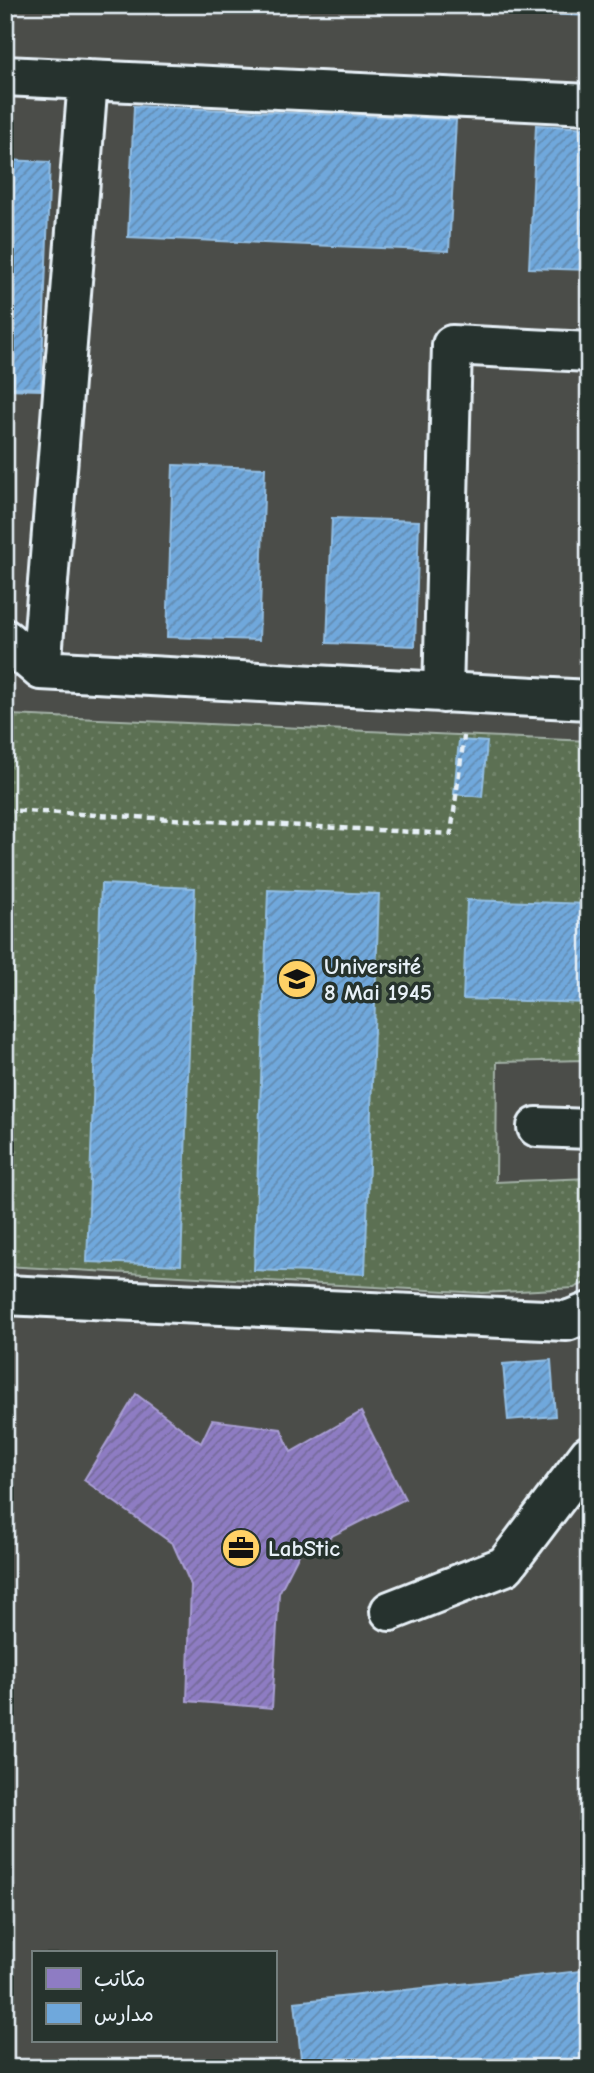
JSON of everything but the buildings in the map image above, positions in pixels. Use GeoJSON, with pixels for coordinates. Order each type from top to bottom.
{"type":"FeatureCollection","features":[{"type":"Feature","properties":{"kind":"lane"},"geometry":{"type":"LineString","coordinates":[[5,76],[589,104]]}},
{"type":"Feature","properties":{"kind":"lane"},"geometry":{"type":"LineString","coordinates":[[41,670],[88,80]]}},
{"type":"Feature","properties":{"kind":"lane"},"geometry":{"type":"LineString","coordinates":[[456,693],[452,345],[589,352]]}},
{"type":"Feature","properties":{"kind":"lane"},"geometry":{"type":"LineString","coordinates":[[5,639],[41,670],[589,700]]}},
{"type":"Feature","properties":{"kind":"lane"},"geometry":{"type":"LineString","coordinates":[[537,1127],[589,1129]]}},
{"type":"Feature","properties":{"kind":"lane"},"geometry":{"type":"LineString","coordinates":[[5,1295],[566,1321],[589,1312]]}},
{"type":"Feature","properties":{"kind":"lane"},"geometry":{"type":"LineString","coordinates":[[390,1611],[505,1566],[589,1455]]}},
{"type":"Feature","properties":{"kind":"path"},"geometry":{"type":"LineString","coordinates":[[5,810],[451,834],[456,693]]}},
{"type":"Feature","properties":{"kind":"shaded area","name":"Université 8 Mai 1945"},"geometry":{"type":"Polygon","coordinates":[[[5,5],[589,5],[589,2068],[5,2068],[5,5]]]}},
{"type":"Feature","properties":{"kind":"green space"},"geometry":{"type":"Polygon","coordinates":[[[5,710],[11,715],[589,741],[589,1107],[585,1060],[497,1062],[496,1182],[589,1178],[589,1281],[574,1288],[482,1293],[5,1266],[5,710]]]}},
{"type":"Feature","properties":{"kind":"place","name":"Université 8 Mai 1945"},"geometry":{"type":"Point","coordinates":[297,979]}},
{"type":"Feature","properties":{"kind":"place","name":"LabStic"},"geometry":{"type":"Point","coordinates":[241,1548]}}]}
